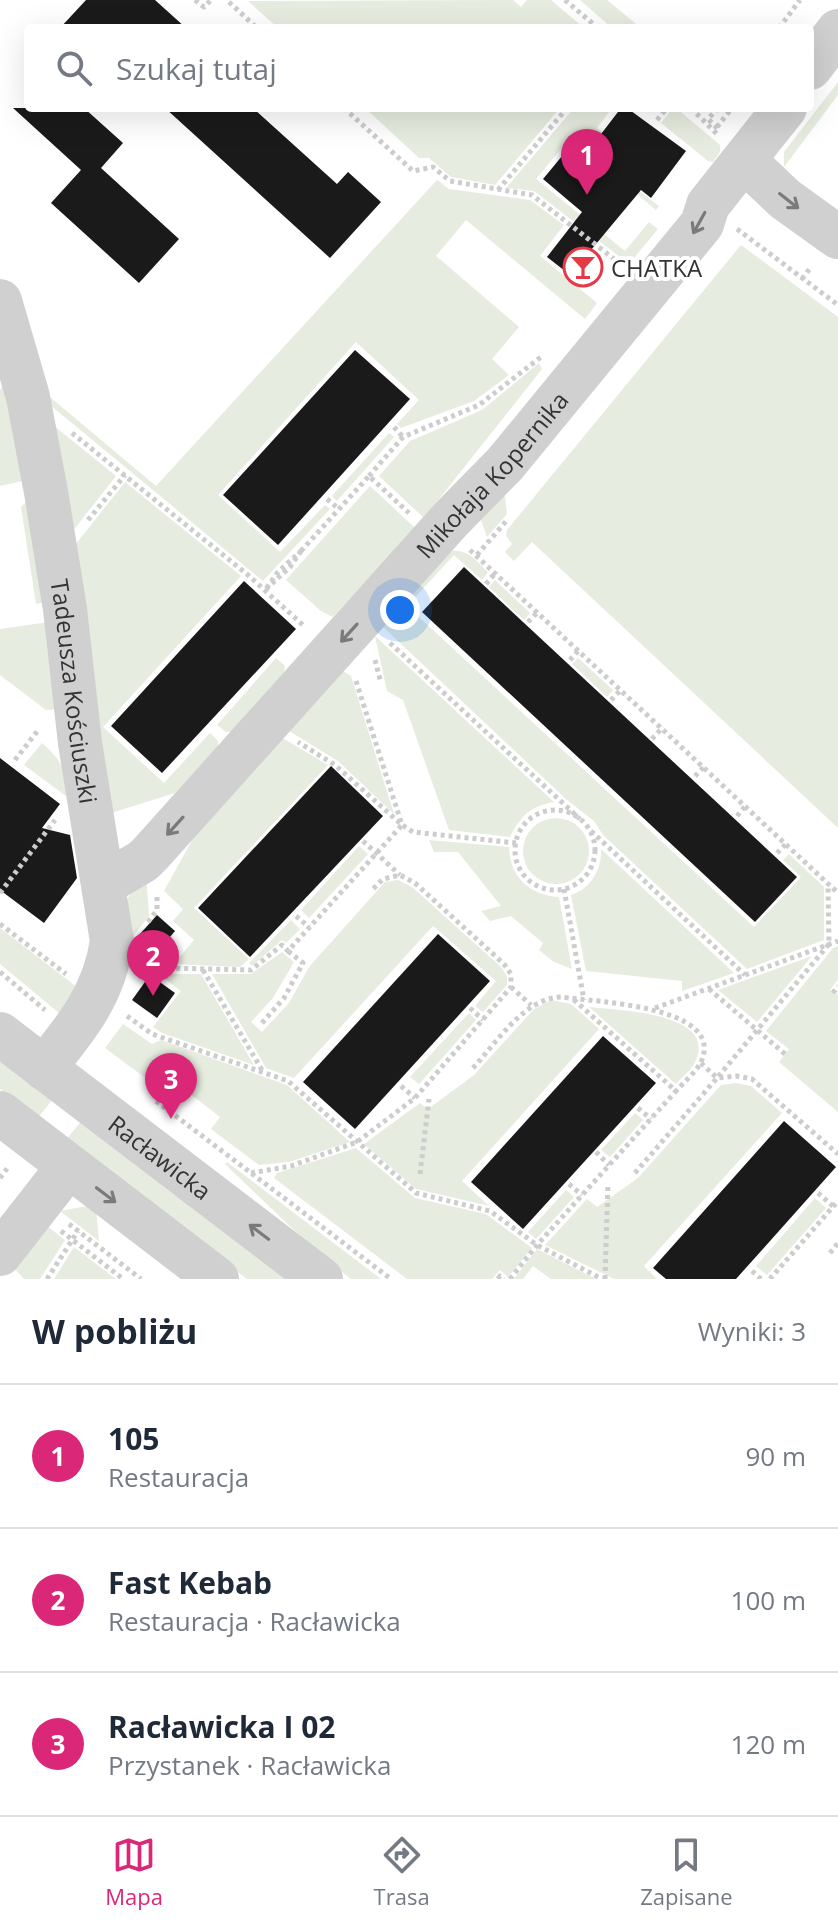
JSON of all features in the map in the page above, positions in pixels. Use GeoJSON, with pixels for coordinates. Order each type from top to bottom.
{"type":"FeatureCollection","features":[{"type":"Feature","properties":{"kind":"street"},"geometry":{"type":"LineString","coordinates":[[814,63],[838,31]]}},
{"type":"Feature","properties":{"kind":"street","name":"Mikołaja Kopernika"},"geometry":{"type":"LineString","coordinates":[[104,884],[143,861],[266,723],[369,623],[451,519],[505,464],[702,224],[734,150],[780,112]]}},
{"type":"Feature","properties":{"kind":"street"},"geometry":{"type":"LineString","coordinates":[[734,150],[785,199],[824,252]]}},
{"type":"Feature","properties":{"kind":"street","name":"Tadeusza Kościuszki"},"geometry":{"type":"LineString","coordinates":[[0,301],[28,397],[57,558],[80,743],[112,941],[108,966],[110,1006],[71,1035],[44,1068]]}},
{"type":"Feature","properties":{"kind":"street","name":"Racławicka"},"geometry":{"type":"LineString","coordinates":[[0,1034],[321,1279]]}},
{"type":"Feature","properties":{"kind":"street"},"geometry":{"type":"LineString","coordinates":[[0,1113],[217,1279]]}},
{"type":"Feature","properties":{"kind":"street"},"geometry":{"type":"LineString","coordinates":[[0,1254],[68,1167]]}},
{"type":"Feature","properties":{"kind":"street"},"geometry":{"type":"LineString","coordinates":[[0,1273],[8,1279]]}},
{"type":"Feature","properties":{"kind":"path"},"geometry":{"type":"LineString","coordinates":[[195,0],[204,7],[211,0]]}},
{"type":"Feature","properties":{"kind":"path"},"geometry":{"type":"LineString","coordinates":[[565,0],[593,24]]}},
{"type":"Feature","properties":{"kind":"path"},"geometry":{"type":"LineString","coordinates":[[782,24],[800,0]]}},
{"type":"Feature","properties":{"kind":"path"},"geometry":{"type":"LineString","coordinates":[[228,1],[253,24]]}},
{"type":"Feature","properties":{"kind":"path"},"geometry":{"type":"LineString","coordinates":[[348,112],[413,171],[433,167],[450,181],[532,195],[630,271]]}},
{"type":"Feature","properties":{"kind":"path"},"geometry":{"type":"LineString","coordinates":[[498,190],[564,112]]}},
{"type":"Feature","properties":{"kind":"path"},"geometry":{"type":"LineString","coordinates":[[657,120],[664,112]]}},
{"type":"Feature","properties":{"kind":"path"},"geometry":{"type":"LineString","coordinates":[[695,112],[734,150]]}},
{"type":"Feature","properties":{"kind":"path"},"geometry":{"type":"LineString","coordinates":[[708,119],[714,112]]}},
{"type":"Feature","properties":{"kind":"path"},"geometry":{"type":"LineString","coordinates":[[714,131],[729,112]]}},
{"type":"Feature","properties":{"kind":"path"},"geometry":{"type":"LineString","coordinates":[[708,205],[838,305]]}},
{"type":"Feature","properties":{"kind":"path"},"geometry":{"type":"LineString","coordinates":[[802,279],[824,252]]}},
{"type":"Feature","properties":{"kind":"path"},"geometry":{"type":"LineString","coordinates":[[265,590],[290,567],[403,437],[479,405],[547,353]]}},
{"type":"Feature","properties":{"kind":"path"},"geometry":{"type":"LineString","coordinates":[[28,397],[265,590],[309,630]]}},
{"type":"Feature","properties":{"kind":"path"},"geometry":{"type":"LineString","coordinates":[[394,427],[403,437]]}},
{"type":"Feature","properties":{"kind":"path"},"geometry":{"type":"LineString","coordinates":[[369,476],[413,517]]}},
{"type":"Feature","properties":{"kind":"path"},"geometry":{"type":"LineString","coordinates":[[327,499],[339,509]]}},
{"type":"Feature","properties":{"kind":"path"},"geometry":{"type":"LineString","coordinates":[[460,547],[475,553],[496,572],[838,893]]}},
{"type":"Feature","properties":{"kind":"path"},"geometry":{"type":"LineString","coordinates":[[486,584],[496,572]]}},
{"type":"Feature","properties":{"kind":"path"},"geometry":{"type":"LineString","coordinates":[[528,622],[538,612]]}},
{"type":"Feature","properties":{"kind":"path"},"geometry":{"type":"LineString","coordinates":[[369,623],[381,683]]}},
{"type":"Feature","properties":{"kind":"path"},"geometry":{"type":"LineString","coordinates":[[369,623],[745,975]]}},
{"type":"Feature","properties":{"kind":"path"},"geometry":{"type":"LineString","coordinates":[[570,660],[579,650]]}},
{"type":"Feature","properties":{"kind":"path"},"geometry":{"type":"LineString","coordinates":[[378,672],[354,676],[402,825]]}},
{"type":"Feature","properties":{"kind":"path"},"geometry":{"type":"LineString","coordinates":[[611,700],[622,689]]}},
{"type":"Feature","properties":{"kind":"path"},"geometry":{"type":"LineString","coordinates":[[266,723],[335,765],[413,832],[516,843]]}},
{"type":"Feature","properties":{"kind":"path"},"geometry":{"type":"LineString","coordinates":[[15,760],[43,725]]}},
{"type":"Feature","properties":{"kind":"path"},"geometry":{"type":"LineString","coordinates":[[652,739],[663,727]]}},
{"type":"Feature","properties":{"kind":"path"},"geometry":{"type":"LineString","coordinates":[[695,776],[705,766]]}},
{"type":"Feature","properties":{"kind":"path"},"geometry":{"type":"LineString","coordinates":[[0,893],[87,777]]}},
{"type":"Feature","properties":{"kind":"path"},"geometry":{"type":"LineString","coordinates":[[737,816],[746,805]]}},
{"type":"Feature","properties":{"kind":"path"},"geometry":{"type":"LineString","coordinates":[[580,819],[556,810],[544,812],[523,826],[516,843],[517,862],[522,873],[544,889],[564,889],[583,880],[591,869],[595,855],[589,829]]}},
{"type":"Feature","properties":{"kind":"path"},"geometry":{"type":"LineString","coordinates":[[288,951],[402,825]]}},
{"type":"Feature","properties":{"kind":"path"},"geometry":{"type":"LineString","coordinates":[[251,1173],[291,1166],[357,1142],[415,1098],[511,987],[511,974],[504,964],[415,883],[400,875],[363,841]]}},
{"type":"Feature","properties":{"kind":"path"},"geometry":{"type":"LineString","coordinates":[[777,853],[787,843]]}},
{"type":"Feature","properties":{"kind":"path"},"geometry":{"type":"LineString","coordinates":[[373,889],[383,879],[400,875]]}},
{"type":"Feature","properties":{"kind":"path"},"geometry":{"type":"LineString","coordinates":[[635,1173],[829,944],[828,883]]}},
{"type":"Feature","properties":{"kind":"path"},"geometry":{"type":"LineString","coordinates":[[564,889],[584,1000]]}},
{"type":"Feature","properties":{"kind":"path"},"geometry":{"type":"LineString","coordinates":[[296,916],[309,927]]}},
{"type":"Feature","properties":{"kind":"path"},"geometry":{"type":"LineString","coordinates":[[0,924],[152,1034],[288,1081],[416,1193],[490,1211],[537,1245],[604,1279],[608,1184]]}},
{"type":"Feature","properties":{"kind":"path"},"geometry":{"type":"LineString","coordinates":[[653,1009],[838,941]]}},
{"type":"Feature","properties":{"kind":"path"},"geometry":{"type":"LineString","coordinates":[[145,951],[167,968],[251,970],[282,945],[303,963],[284,998],[262,1023]]}},
{"type":"Feature","properties":{"kind":"path"},"geometry":{"type":"LineString","coordinates":[[203,970],[262,1071]]}},
{"type":"Feature","properties":{"kind":"path"},"geometry":{"type":"LineString","coordinates":[[0,972],[51,1015]]}},
{"type":"Feature","properties":{"kind":"path"},"geometry":{"type":"LineString","coordinates":[[833,993],[838,986]]}},
{"type":"Feature","properties":{"kind":"path"},"geometry":{"type":"LineString","coordinates":[[511,987],[531,1005]]}},
{"type":"Feature","properties":{"kind":"path"},"geometry":{"type":"LineString","coordinates":[[708,989],[785,1054]]}},
{"type":"Feature","properties":{"kind":"path"},"geometry":{"type":"LineString","coordinates":[[473,1068],[531,1005],[547,997],[653,1009],[683,1019],[699,1033],[703,1050],[701,1063],[510,1279]]}},
{"type":"Feature","properties":{"kind":"path"},"geometry":{"type":"LineString","coordinates":[[573,999],[676,1091]]}},
{"type":"Feature","properties":{"kind":"path"},"geometry":{"type":"LineString","coordinates":[[470,1008],[483,1020]]}},
{"type":"Feature","properties":{"kind":"path"},"geometry":{"type":"LineString","coordinates":[[701,1063],[717,1078],[737,1076],[752,1079],[838,1154]]}},
{"type":"Feature","properties":{"kind":"path"},"geometry":{"type":"LineString","coordinates":[[401,1086],[415,1098]]}},
{"type":"Feature","properties":{"kind":"path"},"geometry":{"type":"LineString","coordinates":[[149,1096],[391,1279]]}},
{"type":"Feature","properties":{"kind":"path"},"geometry":{"type":"LineString","coordinates":[[420,1174],[429,1099]]}},
{"type":"Feature","properties":{"kind":"path"},"geometry":{"type":"LineString","coordinates":[[638,1108],[651,1119]]}},
{"type":"Feature","properties":{"kind":"path"},"geometry":{"type":"LineString","coordinates":[[596,1152],[609,1165]]}},
{"type":"Feature","properties":{"kind":"path"},"geometry":{"type":"LineString","coordinates":[[0,1171],[5,1175],[0,1182]]}},
{"type":"Feature","properties":{"kind":"path"},"geometry":{"type":"LineString","coordinates":[[569,1184],[582,1195]]}},
{"type":"Feature","properties":{"kind":"path"},"geometry":{"type":"LineString","coordinates":[[770,1279],[836,1204],[818,1193]]}},
{"type":"Feature","properties":{"kind":"path"},"geometry":{"type":"LineString","coordinates":[[47,1279],[78,1231]]}},
{"type":"Feature","properties":{"kind":"path"},"geometry":{"type":"LineString","coordinates":[[830,1253],[838,1243]]}},
{"type":"Feature","properties":{"kind":"path"},"geometry":{"type":"LineString","coordinates":[[752,1271],[761,1279]]}},
{"type":"Feature","properties":{"kind":"path"},"geometry":{"type":"LineString","coordinates":[[498,1279],[500,1276],[504,1279]]}},
{"type":"Feature","properties":{"kind":"shaded area"},"geometry":{"type":"Polygon","coordinates":[[[513,0],[521,7],[527,0],[551,0],[579,24],[274,24],[248,1],[513,0]]]}},
{"type":"Feature","properties":{"kind":"shaded area"},"geometry":{"type":"Polygon","coordinates":[[[580,0],[607,0],[636,24],[607,24],[580,0]]]}},
{"type":"Feature","properties":{"kind":"shaded area"},"geometry":{"type":"Polygon","coordinates":[[[838,82],[838,95],[784,167],[784,152],[838,82]]]}},
{"type":"Feature","properties":{"kind":"shaded area"},"geometry":{"type":"Polygon","coordinates":[[[369,112],[557,112],[495,185],[451,177],[429,158],[419,158],[369,112]]]}},
{"type":"Feature","properties":{"kind":"shaded area"},"geometry":{"type":"Polygon","coordinates":[[[571,112],[609,112],[597,128],[631,156],[617,174],[659,206],[656,210],[570,138],[536,179],[625,251],[649,222],[658,229],[629,264],[534,191],[506,188],[571,112]]]}},
{"type":"Feature","properties":{"kind":"shaded area"},"geometry":{"type":"Polygon","coordinates":[[[670,112],[681,112],[720,145],[720,152],[713,162],[708,161],[661,123],[670,112]]]}},
{"type":"Feature","properties":{"kind":"shaded area"},"geometry":{"type":"Polygon","coordinates":[[[437,180],[449,189],[530,200],[564,225],[540,256],[597,303],[585,319],[466,220],[436,256],[519,327],[492,359],[509,375],[474,401],[401,428],[397,424],[419,400],[356,342],[218,495],[280,552],[325,505],[330,509],[263,581],[38,395],[45,393],[156,486],[437,180]]]}},
{"type":"Feature","properties":{"kind":"shaded area"},"geometry":{"type":"Polygon","coordinates":[[[741,245],[838,317],[838,828],[532,542],[514,561],[505,552],[512,544],[506,536],[507,530],[741,245]]]}},
{"type":"Feature","properties":{"kind":"shaded area"},"geometry":{"type":"Polygon","coordinates":[[[539,363],[542,369],[424,518],[379,476],[410,441],[482,410],[539,363]]]}},
{"type":"Feature","properties":{"kind":"shaded area"},"geometry":{"type":"Polygon","coordinates":[[[12,376],[27,480],[0,486],[0,390],[12,376]]]}},
{"type":"Feature","properties":{"kind":"shaded area"},"geometry":{"type":"Polygon","coordinates":[[[43,417],[116,476],[65,541],[43,417]]]}},
{"type":"Feature","properties":{"kind":"shaded area"},"geometry":{"type":"Polygon","coordinates":[[[389,433],[394,437],[337,501],[332,496],[389,433]]]}},
{"type":"Feature","properties":{"kind":"shaded area"},"geometry":{"type":"Polygon","coordinates":[[[503,481],[507,514],[487,537],[481,520],[503,481]]]}},
{"type":"Feature","properties":{"kind":"shaded area"},"geometry":{"type":"Polygon","coordinates":[[[125,482],[241,576],[103,727],[164,783],[210,733],[218,741],[218,746],[175,793],[108,814],[68,554],[125,482]]]}},
{"type":"Feature","properties":{"kind":"shaded area"},"geometry":{"type":"Polygon","coordinates":[[[370,486],[415,528],[333,617],[321,611],[286,580],[370,486]]]}},
{"type":"Feature","properties":{"kind":"shaded area"},"geometry":{"type":"Polygon","coordinates":[[[31,503],[53,600],[36,604],[21,507],[31,503]]]}},
{"type":"Feature","properties":{"kind":"shaded area"},"geometry":{"type":"Polygon","coordinates":[[[450,551],[467,554],[488,572],[482,580],[454,555],[407,606],[754,927],[801,877],[783,860],[789,854],[824,887],[824,940],[747,969],[603,835],[594,821],[567,800],[382,626],[450,551]]]}},
{"type":"Feature","properties":{"kind":"shaded area"},"geometry":{"type":"Polygon","coordinates":[[[495,580],[530,613],[524,620],[489,587],[495,580]]]}},
{"type":"Feature","properties":{"kind":"shaded area"},"geometry":{"type":"Polygon","coordinates":[[[56,621],[59,709],[46,710],[0,675],[0,629],[56,621]]]}},
{"type":"Feature","properties":{"kind":"shaded area"},"geometry":{"type":"Polygon","coordinates":[[[375,636],[554,802],[527,813],[510,837],[449,830],[403,700],[387,691],[375,636]]]}},
{"type":"Feature","properties":{"kind":"shaded area"},"geometry":{"type":"Polygon","coordinates":[[[276,658],[285,666],[284,672],[231,732],[226,732],[217,725],[276,658]]]}},
{"type":"Feature","properties":{"kind":"shaded area"},"geometry":{"type":"Polygon","coordinates":[[[578,658],[613,690],[607,697],[572,664],[578,658]]]}},
{"type":"Feature","properties":{"kind":"shaded area"},"geometry":{"type":"Polygon","coordinates":[[[341,670],[351,676],[394,814],[338,761],[281,726],[341,670]]]}},
{"type":"Feature","properties":{"kind":"shaded area"},"geometry":{"type":"Polygon","coordinates":[[[274,733],[328,765],[194,908],[249,959],[240,967],[174,964],[194,940],[173,921],[183,909],[164,891],[195,835],[274,733]]]}},
{"type":"Feature","properties":{"kind":"shaded area"},"geometry":{"type":"Polygon","coordinates":[[[42,743],[62,766],[66,796],[24,765],[42,743]]]}},
{"type":"Feature","properties":{"kind":"shaded area"},"geometry":{"type":"Polygon","coordinates":[[[556,818],[569,821],[579,828],[586,838],[589,851],[586,864],[579,874],[569,881],[556,884],[543,881],[533,874],[526,864],[523,851],[526,838],[533,828],[543,821],[556,818]]]}},
{"type":"Feature","properties":{"kind":"shaded area"},"geometry":{"type":"Polygon","coordinates":[[[429,840],[509,847],[513,868],[524,883],[539,893],[559,897],[572,969],[554,962],[539,950],[543,943],[511,916],[490,921],[481,911],[501,906],[458,852],[434,852],[429,840]]]}},
{"type":"Feature","properties":{"kind":"shaded area"},"geometry":{"type":"Polygon","coordinates":[[[359,846],[368,854],[309,918],[301,910],[359,846]]]}},
{"type":"Feature","properties":{"kind":"shaded area"},"geometry":{"type":"Polygon","coordinates":[[[601,849],[734,973],[682,991],[682,981],[586,971],[571,895],[584,888],[594,877],[600,864],[601,849]]]}},
{"type":"Feature","properties":{"kind":"shaded area"},"geometry":{"type":"Polygon","coordinates":[[[146,874],[149,916],[131,939],[127,903],[146,874]]]}},
{"type":"Feature","properties":{"kind":"shaded area"},"geometry":{"type":"Polygon","coordinates":[[[398,880],[412,887],[500,966],[507,976],[507,985],[483,1012],[475,1006],[496,981],[433,926],[294,1078],[266,1068],[212,974],[251,974],[282,952],[294,962],[273,998],[251,1022],[262,1032],[289,1003],[309,967],[385,882],[398,880]]]}},
{"type":"Feature","properties":{"kind":"shaded area"},"geometry":{"type":"Polygon","coordinates":[[[291,920],[300,929],[286,943],[282,940],[252,966],[249,963],[291,920]]]}},
{"type":"Feature","properties":{"kind":"shaded area"},"geometry":{"type":"Polygon","coordinates":[[[0,928],[82,991],[64,1017],[0,964],[0,928]]]}},
{"type":"Feature","properties":{"kind":"shaded area"},"geometry":{"type":"Polygon","coordinates":[[[838,946],[838,979],[830,990],[836,995],[838,993],[838,1112],[779,1062],[789,1049],[766,1031],[833,948],[838,946]]]}},
{"type":"Feature","properties":{"kind":"shaded area"},"geometry":{"type":"Polygon","coordinates":[[[812,956],[757,1022],[718,990],[812,956]]]}},
{"type":"Feature","properties":{"kind":"shaded area"},"geometry":{"type":"Polygon","coordinates":[[[149,960],[166,974],[201,974],[254,1065],[162,1033],[153,1027],[181,991],[149,967],[141,976],[138,974],[149,960]]]}},
{"type":"Feature","properties":{"kind":"shaded area"},"geometry":{"type":"Polygon","coordinates":[[[551,1000],[571,1004],[599,1029],[462,1181],[489,1206],[416,1189],[364,1144],[420,1103],[428,1109],[474,1075],[534,1009],[551,1000]]]}},
{"type":"Feature","properties":{"kind":"shaded area"},"geometry":{"type":"Polygon","coordinates":[[[589,1007],[639,1012],[678,1023],[692,1032],[698,1044],[695,1063],[676,1084],[589,1007]]]}},
{"type":"Feature","properties":{"kind":"shaded area"},"geometry":{"type":"Polygon","coordinates":[[[469,1013],[476,1020],[419,1084],[410,1077],[469,1013]]]}},
{"type":"Feature","properties":{"kind":"shaded area"},"geometry":{"type":"Polygon","coordinates":[[[123,1024],[152,1044],[161,1040],[287,1085],[350,1142],[289,1162],[259,1165],[211,1129],[220,1117],[172,1080],[163,1091],[105,1048],[123,1024]]]}},
{"type":"Feature","properties":{"kind":"shaded area"},"geometry":{"type":"Polygon","coordinates":[[[0,1055],[55,1096],[38,1118],[0,1089],[0,1055]]]}},
{"type":"Feature","properties":{"kind":"shaded area"},"geometry":{"type":"Polygon","coordinates":[[[736,1083],[751,1086],[782,1113],[644,1266],[657,1279],[614,1279],[545,1245],[587,1199],[597,1207],[638,1178],[721,1085],[736,1083]]]}},
{"type":"Feature","properties":{"kind":"shaded area"},"geometry":{"type":"Polygon","coordinates":[[[635,1113],[643,1120],[610,1157],[601,1150],[635,1113]]]}},
{"type":"Feature","properties":{"kind":"shaded area"},"geometry":{"type":"Polygon","coordinates":[[[83,1119],[293,1279],[247,1279],[65,1141],[83,1119]]]}},
{"type":"Feature","properties":{"kind":"shaded area"},"geometry":{"type":"Polygon","coordinates":[[[356,1148],[415,1198],[486,1214],[532,1248],[508,1277],[500,1270],[492,1279],[407,1279],[274,1178],[277,1173],[356,1148]]]}},
{"type":"Feature","properties":{"kind":"shaded area"},"geometry":{"type":"Polygon","coordinates":[[[227,1162],[381,1279],[351,1279],[319,1254],[225,1164],[227,1162]]]}},
{"type":"Feature","properties":{"kind":"shaded area"},"geometry":{"type":"Polygon","coordinates":[[[566,1190],[574,1197],[536,1239],[528,1232],[566,1190]]]}},
{"type":"Feature","properties":{"kind":"shaded area"},"geometry":{"type":"Polygon","coordinates":[[[815,1198],[826,1208],[767,1275],[756,1266],[815,1198]]]}},
{"type":"Feature","properties":{"kind":"shaded area"},"geometry":{"type":"Polygon","coordinates":[[[87,1206],[96,1208],[99,1241],[60,1211],[87,1206]]]}},
{"type":"Feature","properties":{"kind":"shaded area"},"geometry":{"type":"Polygon","coordinates":[[[43,1223],[65,1240],[40,1279],[24,1279],[12,1266],[43,1223]]]}},
{"type":"Feature","properties":{"kind":"shaded area"},"geometry":{"type":"Polygon","coordinates":[[[74,1247],[116,1279],[54,1279],[74,1247]]]}},
{"type":"Feature","properties":{"kind":"shaded area"},"geometry":{"type":"Polygon","coordinates":[[[537,1249],[596,1279],[551,1279],[533,1266],[523,1279],[514,1279],[537,1249]]]}},
{"type":"Feature","properties":{"kind":"building"},"geometry":{"type":"Polygon","coordinates":[[[86,0],[155,0],[182,24],[64,24],[86,0]]]}},
{"type":"Feature","properties":{"kind":"building"},"geometry":{"type":"Polygon","coordinates":[[[13,108],[24,108],[24,112],[88,112],[123,143],[101,168],[179,239],[139,283],[51,203],[81,170],[13,108]]]}},
{"type":"Feature","properties":{"kind":"building"},"geometry":{"type":"Polygon","coordinates":[[[169,112],[257,112],[337,184],[348,172],[381,202],[330,258],[169,112]]]}},
{"type":"Feature","properties":{"kind":"building"},"geometry":{"type":"Polygon","coordinates":[[[618,112],[632,112],[686,151],[651,198],[641,190],[586,256],[599,265],[583,285],[547,257],[582,212],[543,179],[572,144],[585,155],[618,112]]]}},
{"type":"Feature","properties":{"kind":"building"},"geometry":{"type":"Polygon","coordinates":[[[355,350],[410,399],[278,545],[223,495],[355,350]]]}},
{"type":"Feature","properties":{"kind":"building"},"geometry":{"type":"Polygon","coordinates":[[[464,567],[797,877],[755,922],[422,612],[464,567]]]}},
{"type":"Feature","properties":{"kind":"building"},"geometry":{"type":"Polygon","coordinates":[[[244,581],[296,629],[162,773],[111,726],[244,581]]]}},
{"type":"Feature","properties":{"kind":"building"},"geometry":{"type":"Polygon","coordinates":[[[0,758],[60,804],[42,828],[70,835],[77,878],[44,923],[0,890],[0,758]]]}},
{"type":"Feature","properties":{"kind":"building"},"geometry":{"type":"Polygon","coordinates":[[[331,766],[383,816],[250,957],[198,908],[331,766]]]}},
{"type":"Feature","properties":{"kind":"building"},"geometry":{"type":"Polygon","coordinates":[[[157,915],[175,931],[159,950],[140,934],[157,915]]]}},
{"type":"Feature","properties":{"kind":"building"},"geometry":{"type":"Polygon","coordinates":[[[438,934],[490,981],[355,1129],[303,1082],[438,934]]]}},
{"type":"Feature","properties":{"kind":"building"},"geometry":{"type":"Polygon","coordinates":[[[150,975],[175,993],[157,1018],[132,1000],[150,975]]]}},
{"type":"Feature","properties":{"kind":"building"},"geometry":{"type":"Polygon","coordinates":[[[603,1036],[656,1083],[523,1229],[471,1182],[603,1036]]]}},
{"type":"Feature","properties":{"kind":"building"},"geometry":{"type":"Polygon","coordinates":[[[784,1121],[836,1167],[736,1279],[666,1279],[653,1268],[784,1121]]]}},
{"type":"Feature","properties":{"kind":"place","name":"105"},"geometry":{"type":"Point","coordinates":[587,195]}},
{"type":"Feature","properties":{"kind":"place","name":"CHATKA"},"geometry":{"type":"Point","coordinates":[583,267]}},
{"type":"Feature","properties":{"kind":"place","name":"Fast Kebab"},"geometry":{"type":"Point","coordinates":[153,996]}},
{"type":"Feature","properties":{"kind":"place","name":"Racławicka I 02"},"geometry":{"type":"Point","coordinates":[171,1119]}}]}
